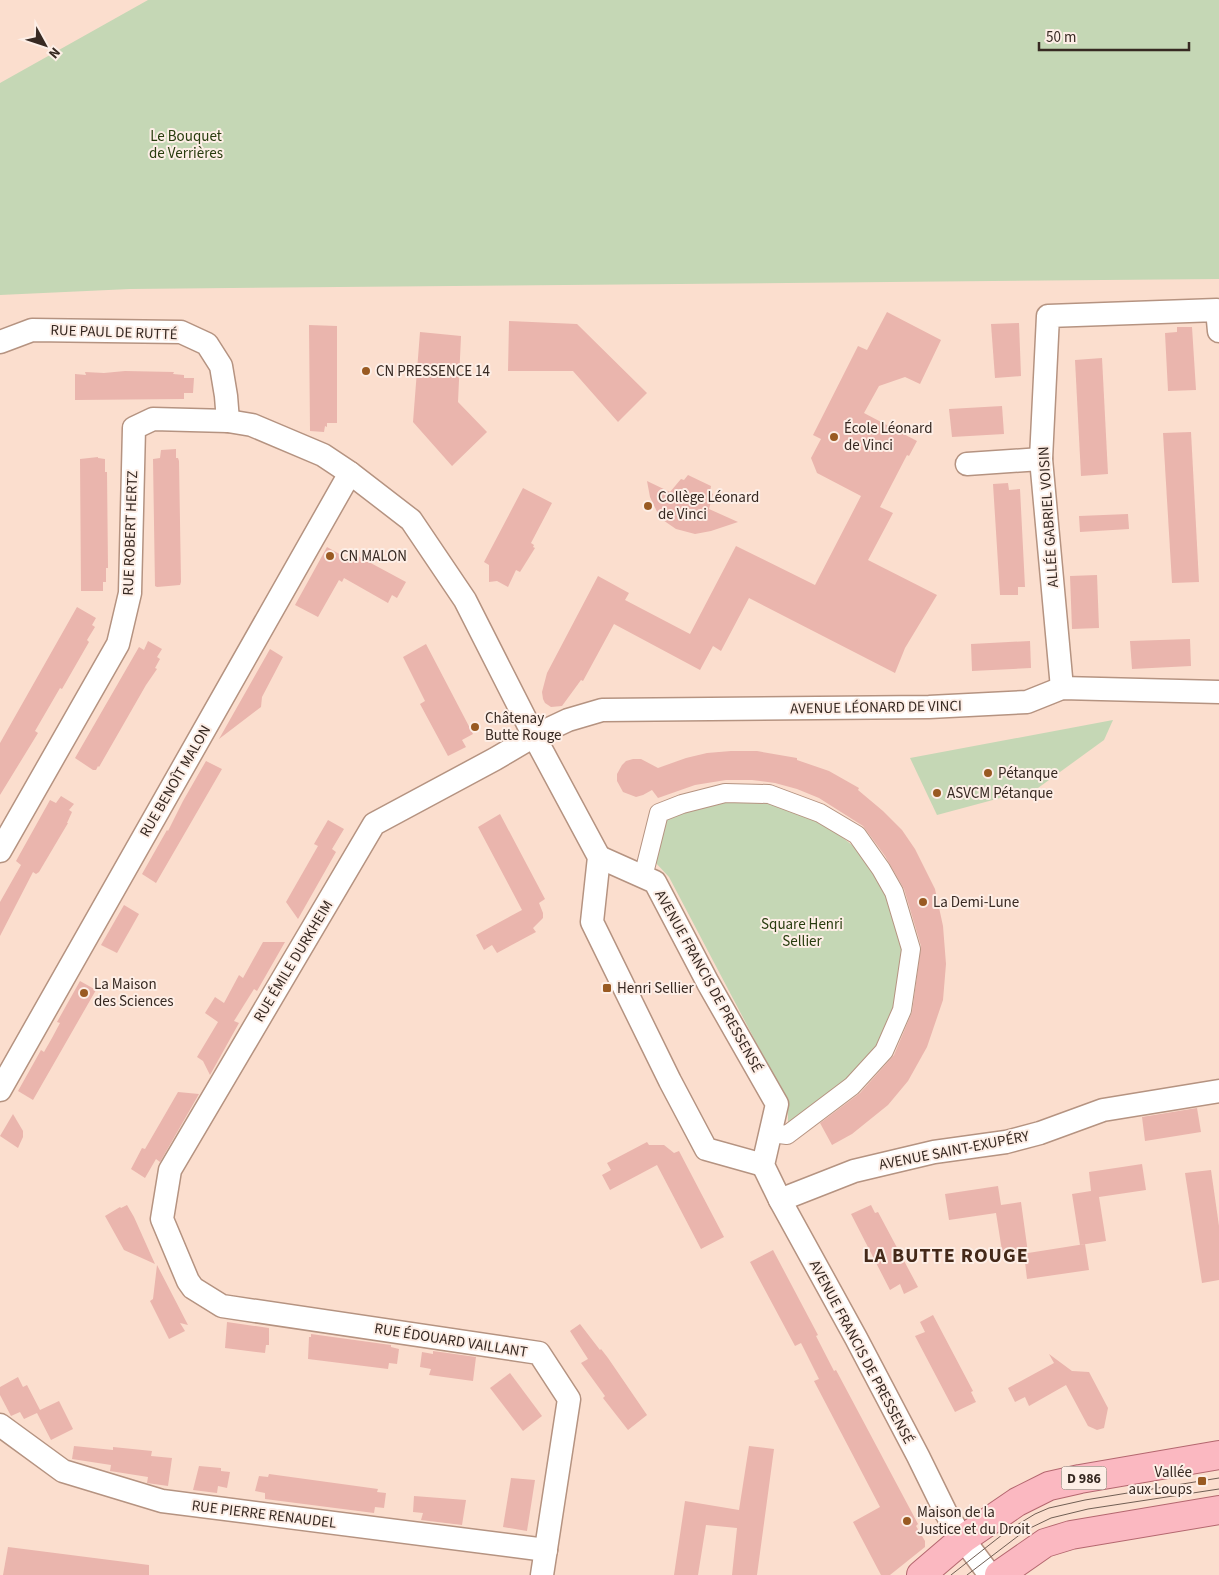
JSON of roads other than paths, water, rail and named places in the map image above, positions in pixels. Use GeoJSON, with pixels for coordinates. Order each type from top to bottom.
{"type":"FeatureCollection","features":[{"type":"Feature","properties":{"kind":"main road","name":"D 986"},"geometry":{"type":"LineString","coordinates":[[921,1575],[962,1539],[1017,1502],[1049,1486],[1089,1477],[1219,1455]]}},
{"type":"Feature","properties":{"kind":"main road"},"geometry":{"type":"LineString","coordinates":[[999,1575],[1044,1543],[1071,1535],[1219,1510]]}},
{"type":"Feature","properties":{"kind":"street","name":"ALLÉE GABRIEL VOISIN"},"geometry":{"type":"LineString","coordinates":[[1062,688],[1041,459],[1048,316],[1218,321]]}},
{"type":"Feature","properties":{"kind":"street","name":"RUE PAUL DE RUTTÉ"},"geometry":{"type":"LineString","coordinates":[[0,342],[32,330],[181,332],[207,344],[222,366],[228,421]]}},
{"type":"Feature","properties":{"kind":"street","name":"RUE ROBERT HERTZ"},"geometry":{"type":"LineString","coordinates":[[0,851],[118,644],[130,593],[134,428],[153,419],[228,421]]}},
{"type":"Feature","properties":{"kind":"street"},"geometry":{"type":"LineString","coordinates":[[228,421],[252,425],[323,455],[350,473],[411,520],[465,600],[599,858],[592,922],[670,1081],[706,1149],[763,1165]]}},
{"type":"Feature","properties":{"kind":"street"},"geometry":{"type":"LineString","coordinates":[[967,464],[1041,459]]}},
{"type":"Feature","properties":{"kind":"street","name":"RUE BENOÎT MALON"},"geometry":{"type":"LineString","coordinates":[[0,1090],[350,473]]}},
{"type":"Feature","properties":{"kind":"street","name":"AVENUE LÉONARD DE VINCI"},"geometry":{"type":"LineString","coordinates":[[534,736],[568,720],[602,710],[936,707],[1026,702],[1062,688],[1219,692]]}},
{"type":"Feature","properties":{"kind":"street","name":"RUE ÉMILE DURKHEIM"},"geometry":{"type":"LineString","coordinates":[[181,1265],[162,1219],[170,1170],[374,824],[534,736]]}},
{"type":"Feature","properties":{"kind":"street"},"geometry":{"type":"LineString","coordinates":[[643,877],[658,813],[682,804],[725,794],[769,794],[820,813],[856,836],[881,869],[894,892],[911,949],[902,1010],[884,1051],[852,1086],[787,1135],[771,1133]]}},
{"type":"Feature","properties":{"kind":"street","name":"AVENUE FRANCIS DE PRESSENSÉ"},"geometry":{"type":"LineString","coordinates":[[599,858],[655,882],[708,983],[777,1104],[763,1165],[780,1200],[860,1346],[946,1513],[962,1539],[990,1575]]}},
{"type":"Feature","properties":{"kind":"street","name":"AVENUE SAINT-EXUPÉRY"},"geometry":{"type":"LineString","coordinates":[[780,1200],[854,1171],[934,1152],[1006,1142],[1040,1133],[1103,1110],[1219,1091]]}},
{"type":"Feature","properties":{"kind":"street","name":"RUE ÉDOUARD VAILLANT"},"geometry":{"type":"LineString","coordinates":[[181,1265],[193,1288],[222,1306],[539,1353],[569,1399],[542,1575]]}},
{"type":"Feature","properties":{"kind":"street","name":"RUE PIERRE RENAUDEL"},"geometry":{"type":"LineString","coordinates":[[0,1425],[63,1471],[162,1501],[546,1550]]}},
{"type":"Feature","properties":{"kind":"tram line"},"geometry":{"type":"LineString","coordinates":[[951,1575],[1007,1531],[1049,1508],[1085,1500],[1219,1478]]}},
{"type":"Feature","properties":{"kind":"tram line"},"geometry":{"type":"LineString","coordinates":[[967,1575],[1026,1530],[1051,1518],[1088,1509],[1219,1489]]}},
{"type":"Feature","properties":{"kind":"place","name":"CN PRESSENCE 14"},"geometry":{"type":"Point","coordinates":[366,371]}},
{"type":"Feature","properties":{"kind":"place","name":"École Léonard de Vinci"},"geometry":{"type":"Point","coordinates":[834,437]}},
{"type":"Feature","properties":{"kind":"place","name":"Collège Léonard de Vinci"},"geometry":{"type":"Point","coordinates":[648,506]}},
{"type":"Feature","properties":{"kind":"place","name":"CN MALON"},"geometry":{"type":"Point","coordinates":[330,556]}},
{"type":"Feature","properties":{"kind":"place","name":"Châtenay Butte Rouge"},"geometry":{"type":"Point","coordinates":[475,727]}},
{"type":"Feature","properties":{"kind":"place","name":"Pétanque"},"geometry":{"type":"Point","coordinates":[988,773]}},
{"type":"Feature","properties":{"kind":"place","name":"ASVCM Pétanque"},"geometry":{"type":"Point","coordinates":[937,793]}},
{"type":"Feature","properties":{"kind":"place","name":"La Demi-Lune"},"geometry":{"type":"Point","coordinates":[923,902]}},
{"type":"Feature","properties":{"kind":"place","name":"Henri Sellier"},"geometry":{"type":"Point","coordinates":[607,988]}},
{"type":"Feature","properties":{"kind":"place","name":"La Maison des Sciences"},"geometry":{"type":"Point","coordinates":[84,993]}},
{"type":"Feature","properties":{"kind":"place","name":"Vallée aux Loups"},"geometry":{"type":"Point","coordinates":[1202,1481]}},
{"type":"Feature","properties":{"kind":"place","name":"Maison de la Justice et du Droit"},"geometry":{"type":"Point","coordinates":[907,1521]}},
{"type":"Feature","properties":{"kind":"district","name":"LA BUTTE ROUGE"},"geometry":{"type":"Point","coordinates":[946,1255]}},
{"type":"Feature","properties":{"kind":"park label","name":"Le Bouquet de Verrières"},"geometry":{"type":"Point","coordinates":[186,144]}},
{"type":"Feature","properties":{"kind":"park label","name":"Square Henri Sellier"},"geometry":{"type":"Point","coordinates":[802,932]}}]}
